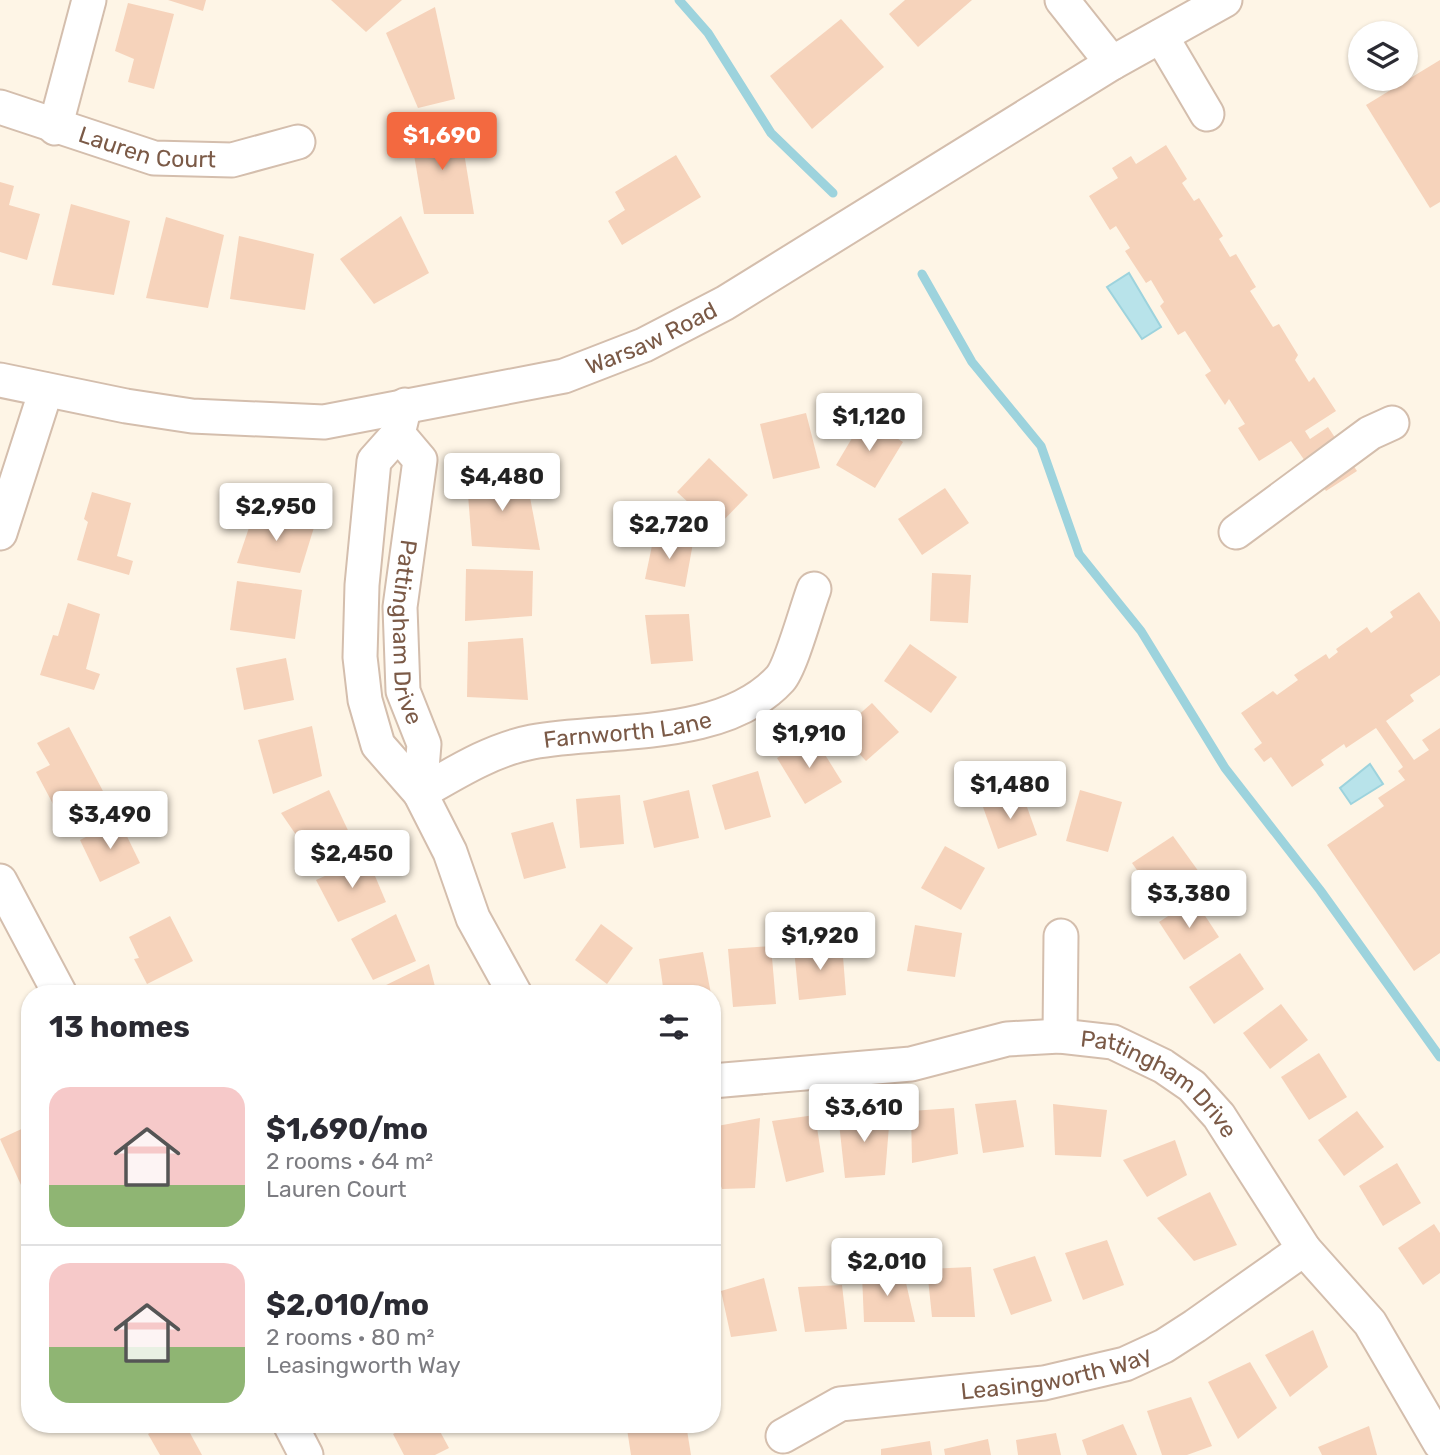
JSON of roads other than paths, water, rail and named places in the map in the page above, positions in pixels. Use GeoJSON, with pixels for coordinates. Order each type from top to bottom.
{"type":"FeatureCollection","features":[{"type":"Feature","properties":{"kind":"street"},"geometry":{"type":"LineString","coordinates":[[55,128],[89,0]]}},
{"type":"Feature","properties":{"kind":"street"},"geometry":{"type":"LineString","coordinates":[[1062,0],[1112,62]]}},
{"type":"Feature","properties":{"kind":"street","name":"Warsaw Road"},"geometry":{"type":"LineString","coordinates":[[0,380],[166,412],[247,420],[324,422],[402,420],[565,376],[644,345],[725,303],[1112,62],[1221,1]]}},
{"type":"Feature","properties":{"kind":"street"},"geometry":{"type":"LineString","coordinates":[[1161,36],[1207,114]]}},
{"type":"Feature","properties":{"kind":"street","name":"Lauren Court"},"geometry":{"type":"LineString","coordinates":[[0,107],[55,128],[154,158],[232,160],[298,142]]}},
{"type":"Feature","properties":{"kind":"street"},"geometry":{"type":"LineString","coordinates":[[0,533],[46,390]]}},
{"type":"Feature","properties":{"kind":"street","name":"Pattingham Drive"},"geometry":{"type":"LineString","coordinates":[[402,420],[374,461],[361,635],[365,700],[378,744],[420,793],[450,852],[473,918],[510,985]]}},
{"type":"Feature","properties":{"kind":"street","name":"Pattingham Drive"},"geometry":{"type":"LineString","coordinates":[[402,420],[420,460],[400,607],[403,691],[424,744],[420,793]]}},
{"type":"Feature","properties":{"kind":"street"},"geometry":{"type":"LineString","coordinates":[[1236,532],[1370,433],[1392,423]]}},
{"type":"Feature","properties":{"kind":"street"},"geometry":{"type":"LineString","coordinates":[[365,562],[405,568]]}},
{"type":"Feature","properties":{"kind":"street","name":"Farnworth Lane"},"geometry":{"type":"LineString","coordinates":[[420,793],[473,762],[528,743],[700,721],[743,708],[782,677],[814,589]]}},
{"type":"Feature","properties":{"kind":"street"},"geometry":{"type":"LineString","coordinates":[[361,635],[401,635]]}},
{"type":"Feature","properties":{"kind":"street"},"geometry":{"type":"LineString","coordinates":[[0,881],[55,985]]}},
{"type":"Feature","properties":{"kind":"street"},"geometry":{"type":"LineString","coordinates":[[1060,1036],[1061,936]]}},
{"type":"Feature","properties":{"kind":"street","name":"Pattingham Drive"},"geometry":{"type":"LineString","coordinates":[[721,1080],[911,1064],[1007,1039],[1060,1036],[1113,1042],[1163,1066],[1192,1086],[1219,1116],[1304,1249],[1370,1324],[1440,1443]]}},
{"type":"Feature","properties":{"kind":"street","name":"Leasingworth Way"},"geometry":{"type":"LineString","coordinates":[[783,1436],[840,1404],[1044,1384],[1125,1364],[1164,1346],[1304,1249]]}},
{"type":"Feature","properties":{"kind":"street"},"geometry":{"type":"LineString","coordinates":[[294,1433],[306,1455]]}},
{"type":"Feature","properties":{"kind":"water"},"geometry":{"type":"Polygon","coordinates":[[[1129,273],[1161,327],[1142,339],[1107,287],[1129,273]]]}},
{"type":"Feature","properties":{"kind":"water"},"geometry":{"type":"Polygon","coordinates":[[[1370,764],[1383,784],[1351,804],[1340,788],[1370,764]]]}},
{"type":"Feature","properties":{"kind":"waterway"},"geometry":{"type":"LineString","coordinates":[[679,0],[708,33],[771,133],[833,193]]}},
{"type":"Feature","properties":{"kind":"waterway"},"geometry":{"type":"LineString","coordinates":[[922,274],[972,362],[1041,446],[1079,554],[1141,631],[1225,768],[1320,890],[1440,1057]]}}]}
